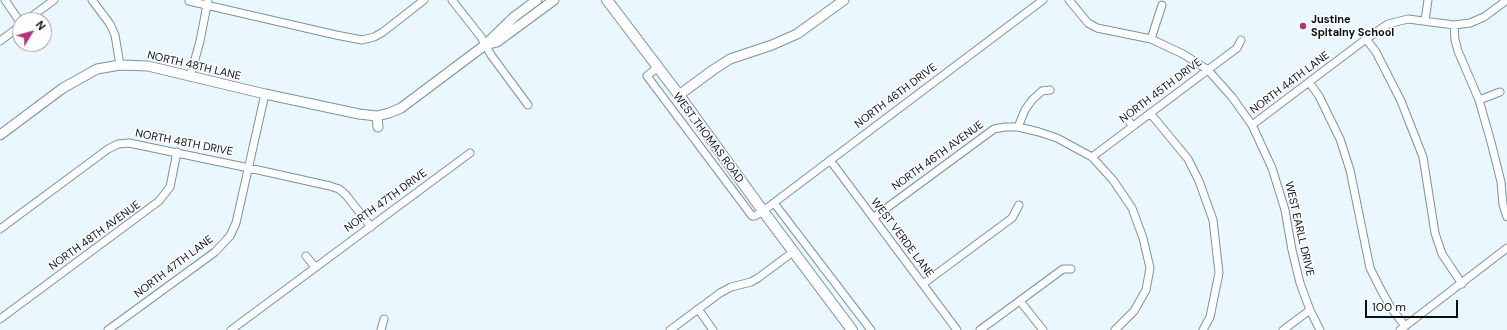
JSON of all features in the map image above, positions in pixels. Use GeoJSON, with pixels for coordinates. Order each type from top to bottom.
{"type":"FeatureCollection","features":[{"type":"Feature","properties":{"kind":"main road","name":"WEST THOMAS ROAD"},"geometry":{"type":"LineString","coordinates":[[607,0],[852,330]]}},
{"type":"Feature","properties":{"kind":"street"},"geometry":{"type":"LineString","coordinates":[[5,0],[13,12]]}},
{"type":"Feature","properties":{"kind":"street"},"geometry":{"type":"LineString","coordinates":[[38,12],[54,0]]}},
{"type":"Feature","properties":{"kind":"street"},"geometry":{"type":"LineString","coordinates":[[92,0],[110,24],[115,35],[120,65]]}},
{"type":"Feature","properties":{"kind":"street"},"geometry":{"type":"LineString","coordinates":[[189,1],[208,2],[336,35],[362,40],[374,37],[384,32],[424,0]]}},
{"type":"Feature","properties":{"kind":"street"},"geometry":{"type":"LineString","coordinates":[[452,0],[528,105]]}},
{"type":"Feature","properties":{"kind":"street","name":"NORTH 48TH LANE"},"geometry":{"type":"LineString","coordinates":[[0,135],[63,88],[97,69],[120,65],[148,66],[265,94],[359,114],[377,116],[389,113],[401,108],[485,45],[514,18],[537,0]]}},
{"type":"Feature","properties":{"kind":"street","name":"NORTH 48TH LANE"},"geometry":{"type":"LineString","coordinates":[[485,45],[497,42],[554,0]]}},
{"type":"Feature","properties":{"kind":"street"},"geometry":{"type":"LineString","coordinates":[[679,95],[730,59],[772,45],[797,34],[844,0]]}},
{"type":"Feature","properties":{"kind":"street","name":"NORTH 46TH DRIVE"},"geometry":{"type":"LineString","coordinates":[[763,211],[1043,0]]}},
{"type":"Feature","properties":{"kind":"street","name":"WEST EARLL DRIVE"},"geometry":{"type":"LineString","coordinates":[[1069,0],[1088,23],[1097,28],[1151,39],[1174,48],[1208,70],[1232,96],[1252,125],[1268,157],[1285,210],[1296,270],[1310,310],[1320,330]]}},
{"type":"Feature","properties":{"kind":"street"},"geometry":{"type":"LineString","coordinates":[[1425,21],[1428,0]]}},
{"type":"Feature","properties":{"kind":"street","name":"NORTH 44TH LANE"},"geometry":{"type":"LineString","coordinates":[[1252,125],[1388,24],[1408,19],[1454,25],[1470,23],[1484,17],[1507,0]]}},
{"type":"Feature","properties":{"kind":"street"},"geometry":{"type":"LineString","coordinates":[[190,76],[200,41],[208,2]]}},
{"type":"Feature","properties":{"kind":"street"},"geometry":{"type":"LineString","coordinates":[[1151,39],[1162,5]]}},
{"type":"Feature","properties":{"kind":"street"},"geometry":{"type":"LineString","coordinates":[[1454,25],[1455,40],[1458,51],[1479,100],[1504,181],[1503,205],[1507,218]]}},
{"type":"Feature","properties":{"kind":"street"},"geometry":{"type":"LineString","coordinates":[[0,41],[12,32]]}},
{"type":"Feature","properties":{"kind":"street"},"geometry":{"type":"LineString","coordinates":[[1366,39],[1376,52],[1401,101],[1423,157],[1435,233],[1442,254],[1462,284]]}},
{"type":"Feature","properties":{"kind":"street","name":"NORTH 45TH DRIVE"},"geometry":{"type":"LineString","coordinates":[[1092,157],[1237,48],[1241,40]]}},
{"type":"Feature","properties":{"kind":"street","name":"WEST THOMAS ROAD"},"geometry":{"type":"LineString","coordinates":[[658,67],[647,76],[752,216],[756,216],[763,211]]}},
{"type":"Feature","properties":{"kind":"street"},"geometry":{"type":"LineString","coordinates":[[1309,82],[1319,96],[1340,139],[1350,170],[1370,268],[1402,328],[1462,284],[1507,248]]}},
{"type":"Feature","properties":{"kind":"street"},"geometry":{"type":"LineString","coordinates":[[1018,127],[1025,110],[1032,100],[1042,91],[1050,90]]}},
{"type":"Feature","properties":{"kind":"street"},"geometry":{"type":"LineString","coordinates":[[1479,100],[1500,92]]}},
{"type":"Feature","properties":{"kind":"street","name":"NORTH 47TH LANE"},"geometry":{"type":"LineString","coordinates":[[108,330],[221,246],[230,236],[236,223],[265,94]]}},
{"type":"Feature","properties":{"kind":"street"},"geometry":{"type":"LineString","coordinates":[[1150,113],[1174,140],[1188,159],[1199,182],[1213,220],[1219,273],[1210,317],[1203,330]]}},
{"type":"Feature","properties":{"kind":"street"},"geometry":{"type":"LineString","coordinates":[[377,116],[378,127]]}},
{"type":"Feature","properties":{"kind":"street"},"geometry":{"type":"LineString","coordinates":[[1126,116],[1132,126]]}},
{"type":"Feature","properties":{"kind":"street","name":"NORTH 46TH AVENUE"},"geometry":{"type":"LineString","coordinates":[[873,218],[994,129],[1018,127],[1057,138],[1092,157],[1113,180],[1132,208],[1143,238],[1150,268],[1146,290],[1134,311],[1115,330]]}},
{"type":"Feature","properties":{"kind":"street","name":"NORTH 48TH DRIVE"},"geometry":{"type":"LineString","coordinates":[[0,229],[108,149],[118,144],[129,143],[176,152],[339,189],[346,195],[371,227]]}},
{"type":"Feature","properties":{"kind":"street","name":"NORTH 48TH AVENUE"},"geometry":{"type":"LineString","coordinates":[[0,319],[159,201],[170,187],[176,152]]}},
{"type":"Feature","properties":{"kind":"street","name":"NORTH 47TH DRIVE"},"geometry":{"type":"LineString","coordinates":[[231,330],[470,153]]}},
{"type":"Feature","properties":{"kind":"street","name":"WEST VERDE LANE"},"geometry":{"type":"LineString","coordinates":[[830,160],[957,330]]}},
{"type":"Feature","properties":{"kind":"street"},"geometry":{"type":"LineString","coordinates":[[774,202],[871,330]]}},
{"type":"Feature","properties":{"kind":"street"},"geometry":{"type":"LineString","coordinates":[[922,284],[1012,218],[1019,205]]}},
{"type":"Feature","properties":{"kind":"street"},"geometry":{"type":"LineString","coordinates":[[670,330],[720,293],[731,287],[751,282],[793,252]]}},
{"type":"Feature","properties":{"kind":"street"},"geometry":{"type":"LineString","coordinates":[[306,256],[315,267]]}},
{"type":"Feature","properties":{"kind":"street"},"geometry":{"type":"LineString","coordinates":[[980,330],[1063,269],[1071,269]]}},
{"type":"Feature","properties":{"kind":"street"},"geometry":{"type":"LineString","coordinates":[[1020,301],[1043,330]]}},
{"type":"Feature","properties":{"kind":"street"},"geometry":{"type":"LineString","coordinates":[[698,309],[713,330]]}},
{"type":"Feature","properties":{"kind":"street"},"geometry":{"type":"LineString","coordinates":[[1283,330],[1310,310]]}},
{"type":"Feature","properties":{"kind":"street"},"geometry":{"type":"LineString","coordinates":[[381,330],[384,319]]}},
{"type":"Feature","properties":{"kind":"place","name":"Justine Spitalny School"},"geometry":{"type":"Point","coordinates":[1303,26]}}]}
